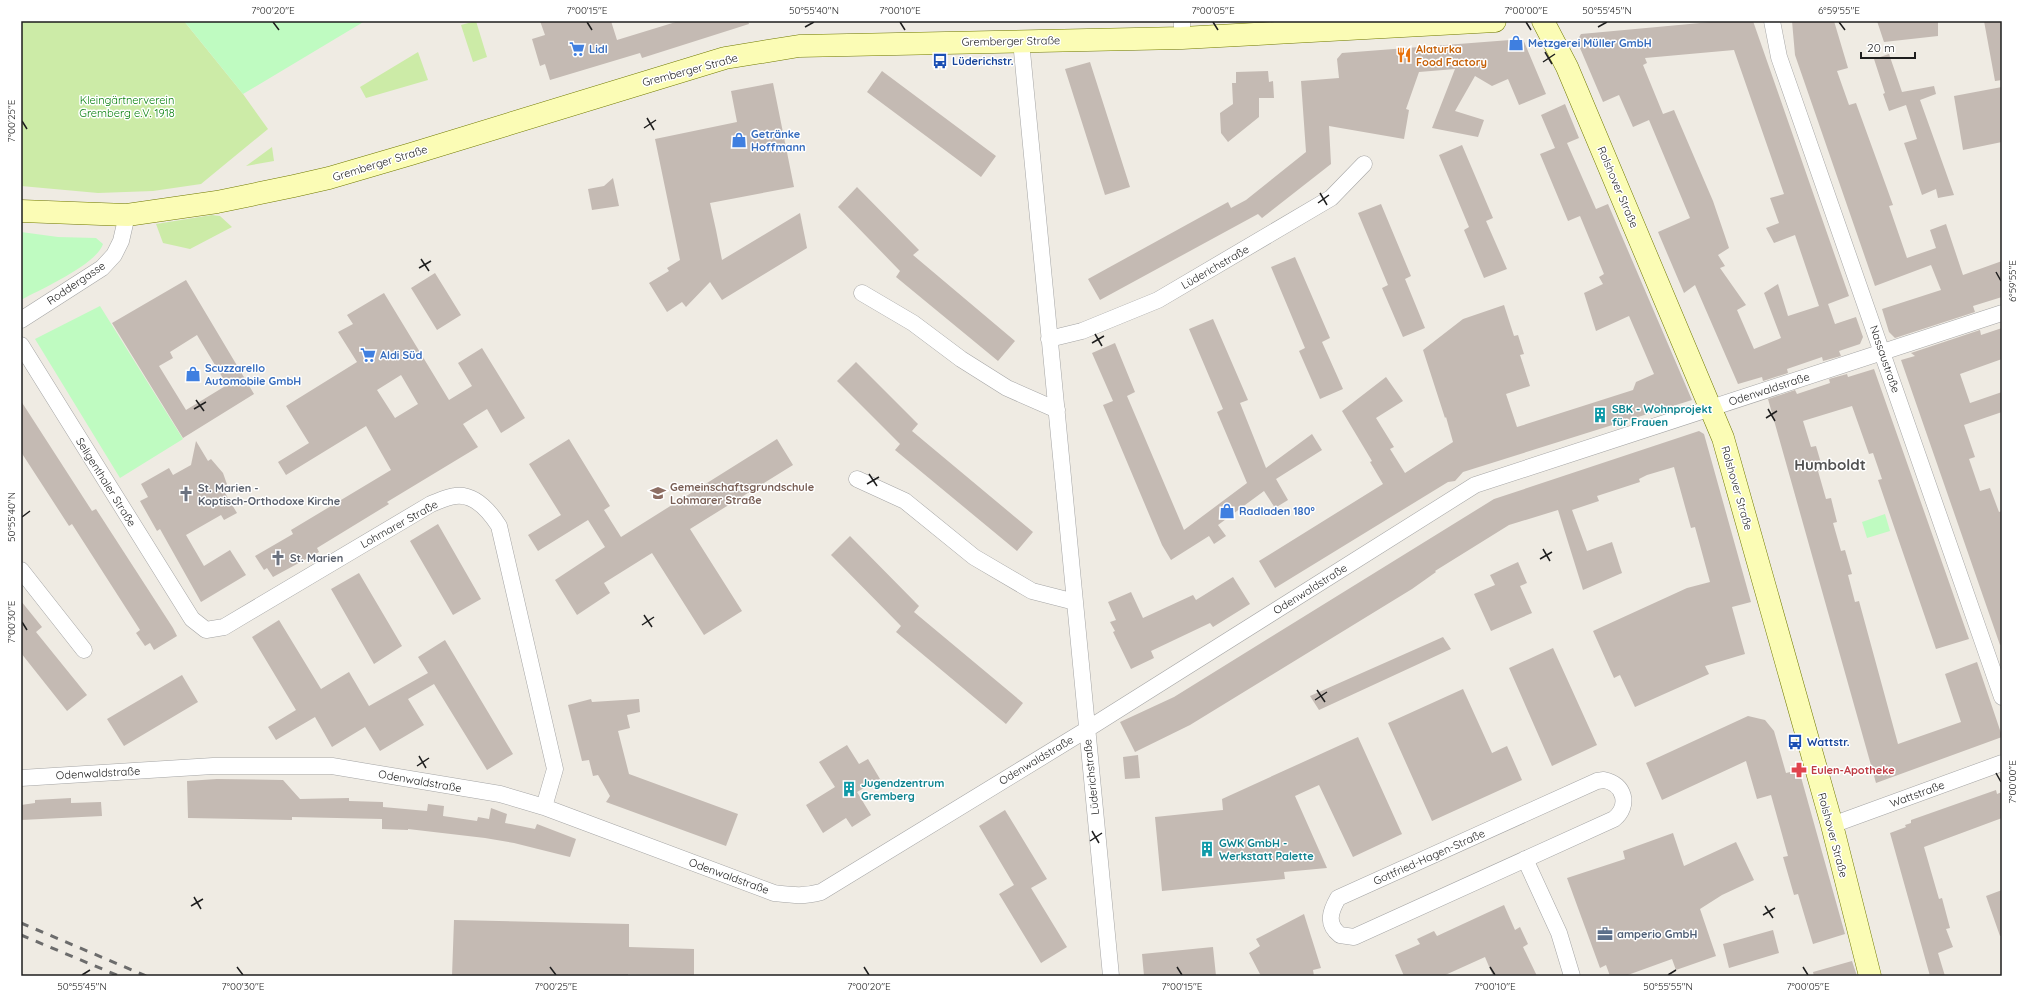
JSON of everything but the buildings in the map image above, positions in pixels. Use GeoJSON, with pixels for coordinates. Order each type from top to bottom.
{"type":"FeatureCollection","features":[{"type":"Feature","properties":{"kind":"street","name":"Gremberger Straße"},"geometry":{"type":"LineString","coordinates":[[21,211],[127,215],[217,202],[329,178],[725,58],[799,46],[1021,41],[1182,30],[1495,21]]}},
{"type":"Feature","properties":{"kind":"street","name":"Rolshover Straße"},"geometry":{"type":"LineString","coordinates":[[1543,21],[1568,67],[1723,438],[1832,825],[1870,976]]}},
{"type":"Feature","properties":{"kind":"street","name":"Nassaustraße"},"geometry":{"type":"LineString","coordinates":[[1772,21],[1779,57],[2002,697]]}},
{"type":"Feature","properties":{"kind":"street","name":"Lüderichstraße"},"geometry":{"type":"LineString","coordinates":[[1021,41],[1086,730],[1111,976]]}},
{"type":"Feature","properties":{"kind":"street","name":"Lüderichstraße"},"geometry":{"type":"LineString","coordinates":[[1049,339],[1082,331],[1158,300],[1331,198],[1364,164]]}},
{"type":"Feature","properties":{"kind":"street","name":"Roddergasse"},"geometry":{"type":"LineString","coordinates":[[21,320],[102,268],[114,254],[121,241],[127,215]]}},
{"type":"Feature","properties":{"kind":"street"},"geometry":{"type":"LineString","coordinates":[[862,293],[913,323],[961,359],[1007,388],[1057,410]]}},
{"type":"Feature","properties":{"kind":"street","name":"Odenwaldstraße"},"geometry":{"type":"LineString","coordinates":[[21,778],[213,766],[332,766],[500,794],[544,807],[774,893],[802,897],[821,892],[1086,730],[1475,485],[2002,313]]}},
{"type":"Feature","properties":{"kind":"street","name":"Seligenthaler Straße"},"geometry":{"type":"LineString","coordinates":[[21,345],[192,619]]}},
{"type":"Feature","properties":{"kind":"street"},"geometry":{"type":"LineString","coordinates":[[857,479],[905,501],[974,557],[1032,591],[1075,602]]}},
{"type":"Feature","properties":{"kind":"street","name":"Lohmarer Straße"},"geometry":{"type":"LineString","coordinates":[[192,619],[206,630],[224,627],[431,504],[456,495],[476,500],[489,511],[499,526],[555,769],[544,807]]}},
{"type":"Feature","properties":{"kind":"street"},"geometry":{"type":"LineString","coordinates":[[21,570],[84,650]]}},
{"type":"Feature","properties":{"kind":"street","name":"Wattstraße"},"geometry":{"type":"LineString","coordinates":[[1832,825],[2002,763]]}},
{"type":"Feature","properties":{"kind":"street","name":"Gottfried-Hagen-Straße"},"geometry":{"type":"LineString","coordinates":[[1598,781],[1611,782],[1621,790],[1624,796],[1623,809],[1614,819],[1525,859],[1354,936],[1340,935],[1331,925],[1331,912],[1338,898],[1598,781]]}},
{"type":"Feature","properties":{"kind":"street"},"geometry":{"type":"LineString","coordinates":[[1525,859],[1559,933],[1572,976]]}},
{"type":"Feature","properties":{"kind":"green space","name":"Kleingärtnerverein Gremberg e.V. 1918"},"geometry":{"type":"Polygon","coordinates":[[[21,21],[184,21],[243,94],[268,129],[201,184],[153,191],[98,193],[21,186],[21,21]]]}},
{"type":"Feature","properties":{"kind":"green space"},"geometry":{"type":"Polygon","coordinates":[[[184,21],[365,21],[243,94],[184,21]]]}},
{"type":"Feature","properties":{"kind":"green space"},"geometry":{"type":"Polygon","coordinates":[[[476,21],[487,57],[473,62],[461,25],[476,21]]]}},
{"type":"Feature","properties":{"kind":"green space"},"geometry":{"type":"Polygon","coordinates":[[[418,52],[428,80],[366,98],[360,87],[418,52]]]}},
{"type":"Feature","properties":{"kind":"green space"},"geometry":{"type":"Polygon","coordinates":[[[272,147],[274,161],[246,166],[272,147]]]}},
{"type":"Feature","properties":{"kind":"green space"},"geometry":{"type":"Polygon","coordinates":[[[212,215],[220,216],[232,227],[190,249],[163,243],[156,224],[212,215]]]}},
{"type":"Feature","properties":{"kind":"green space"},"geometry":{"type":"Polygon","coordinates":[[[21,232],[58,237],[96,238],[103,244],[90,260],[79,268],[67,276],[21,300],[21,232]]]}},
{"type":"Feature","properties":{"kind":"green space"},"geometry":{"type":"Polygon","coordinates":[[[100,306],[183,439],[120,478],[35,339],[100,306]]]}},
{"type":"Feature","properties":{"kind":"green space"},"geometry":{"type":"Polygon","coordinates":[[[1885,514],[1890,531],[1867,538],[1862,522],[1885,514]]]}},
{"type":"Feature","properties":{"kind":"railway"},"geometry":{"type":"LineString","coordinates":[[21,923],[146,976]]}},
{"type":"Feature","properties":{"kind":"railway"},"geometry":{"type":"LineString","coordinates":[[21,935],[119,976]]}},
{"type":"Feature","properties":{"kind":"place","name":"Metzgerei Müller GmbH"},"geometry":{"type":"Point","coordinates":[1516,43]}},
{"type":"Feature","properties":{"kind":"place","name":"Lidl"},"geometry":{"type":"Point","coordinates":[577,49]}},
{"type":"Feature","properties":{"kind":"place","name":"Alaturka Food Factory"},"geometry":{"type":"Point","coordinates":[1404,55]}},
{"type":"Feature","properties":{"kind":"place","name":"Lüderichstr."},"geometry":{"type":"Point","coordinates":[940,61]}},
{"type":"Feature","properties":{"kind":"place","name":"Getränke Hoffmann"},"geometry":{"type":"Point","coordinates":[739,140]}},
{"type":"Feature","properties":{"kind":"place","name":"Aldi Süd"},"geometry":{"type":"Point","coordinates":[368,355]}},
{"type":"Feature","properties":{"kind":"place","name":"Scuzzarello Automobile GmbH"},"geometry":{"type":"Point","coordinates":[193,374]}},
{"type":"Feature","properties":{"kind":"place","name":"SBK - Wohnprojekt für Frauen"},"geometry":{"type":"Point","coordinates":[1600,415]}},
{"type":"Feature","properties":{"kind":"place","name":"Gemeinschaftsgrundschule Lohmarer Straße"},"geometry":{"type":"Point","coordinates":[658,493]}},
{"type":"Feature","properties":{"kind":"place","name":"St. Marien - Koptisch-Orthodoxe Kirche"},"geometry":{"type":"Point","coordinates":[186,494]}},
{"type":"Feature","properties":{"kind":"place","name":"Radladen 180°"},"geometry":{"type":"Point","coordinates":[1227,511]}},
{"type":"Feature","properties":{"kind":"place","name":"St. Marien"},"geometry":{"type":"Point","coordinates":[278,558]}},
{"type":"Feature","properties":{"kind":"place","name":"Wattstr."},"geometry":{"type":"Point","coordinates":[1795,742]}},
{"type":"Feature","properties":{"kind":"place","name":"Eulen-Apotheke"},"geometry":{"type":"Point","coordinates":[1799,770]}},
{"type":"Feature","properties":{"kind":"place","name":"Jugendzentrum Gremberg"},"geometry":{"type":"Point","coordinates":[849,789]}},
{"type":"Feature","properties":{"kind":"place","name":"GWK GmbH - Werkstatt Palette"},"geometry":{"type":"Point","coordinates":[1207,849]}},
{"type":"Feature","properties":{"kind":"place","name":"amperio GmbH"},"geometry":{"type":"Point","coordinates":[1605,934]}},
{"type":"Feature","properties":{"kind":"district","name":"Humboldt"},"geometry":{"type":"Point","coordinates":[1830,464]}}]}
